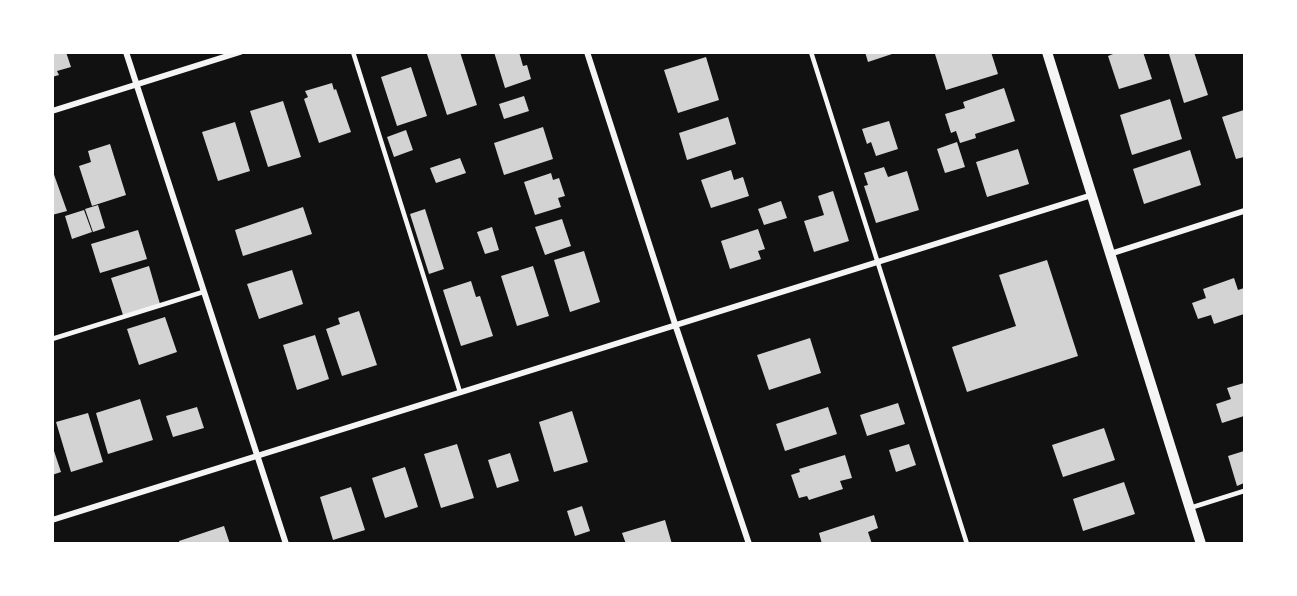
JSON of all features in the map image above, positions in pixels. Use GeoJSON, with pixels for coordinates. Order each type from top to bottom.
{"type":"FeatureCollection","features":[{"type":"Feature","properties":{"kind":"street"},"geometry":{"type":"LineString","coordinates":[[126,52],[286,543]]}},
{"type":"Feature","properties":{"kind":"street"},"geometry":{"type":"LineString","coordinates":[[52,111],[240,52]]}},
{"type":"Feature","properties":{"kind":"street"},"geometry":{"type":"LineString","coordinates":[[587,52],[749,543]]}},
{"type":"Feature","properties":{"kind":"street"},"geometry":{"type":"LineString","coordinates":[[1047,52],[1202,543]]}},
{"type":"Feature","properties":{"kind":"street"},"geometry":{"type":"LineString","coordinates":[[52,520],[1092,195]]}},
{"type":"Feature","properties":{"kind":"street"},"geometry":{"type":"LineString","coordinates":[[1110,254],[1245,211]]}},
{"type":"Feature","properties":{"kind":"lane"},"geometry":{"type":"LineString","coordinates":[[353,52],[460,392]]}},
{"type":"Feature","properties":{"kind":"lane"},"geometry":{"type":"LineString","coordinates":[[811,52],[967,543]]}},
{"type":"Feature","properties":{"kind":"lane"},"geometry":{"type":"LineString","coordinates":[[52,339],[203,292]]}},
{"type":"Feature","properties":{"kind":"lane"},"geometry":{"type":"LineString","coordinates":[[1190,508],[1245,491]]}},
{"type":"Feature","properties":{"kind":"building"},"geometry":{"type":"Polygon","coordinates":[[[52,52],[66,52],[71,67],[57,71],[59,75],[52,77],[52,52]]]}},
{"type":"Feature","properties":{"kind":"building"},"geometry":{"type":"Polygon","coordinates":[[[460,52],[477,105],[447,115],[427,54],[460,52]]]}},
{"type":"Feature","properties":{"kind":"building"},"geometry":{"type":"Polygon","coordinates":[[[494,52],[519,52],[523,66],[527,65],[531,79],[505,88],[494,52]]]}},
{"type":"Feature","properties":{"kind":"building"},"geometry":{"type":"Polygon","coordinates":[[[865,52],[895,52],[895,53],[868,62],[865,52]]]}},
{"type":"Feature","properties":{"kind":"building"},"geometry":{"type":"Polygon","coordinates":[[[991,52],[998,74],[946,90],[935,54],[991,52]]]}},
{"type":"Feature","properties":{"kind":"building"},"geometry":{"type":"Polygon","coordinates":[[[1118,52],[1143,52],[1152,79],[1119,89],[1108,56],[1118,52]]]}},
{"type":"Feature","properties":{"kind":"building"},"geometry":{"type":"Polygon","coordinates":[[[1194,52],[1208,95],[1184,103],[1169,54],[1194,52]]]}},
{"type":"Feature","properties":{"kind":"building"},"geometry":{"type":"Polygon","coordinates":[[[706,57],[719,100],[678,113],[664,70],[706,57]]]}},
{"type":"Feature","properties":{"kind":"building"},"geometry":{"type":"Polygon","coordinates":[[[411,67],[427,116],[397,126],[381,77],[411,67]]]}},
{"type":"Feature","properties":{"kind":"building"},"geometry":{"type":"Polygon","coordinates":[[[332,83],[351,132],[319,143],[304,99],[308,97],[305,91],[332,83]]]}},
{"type":"Feature","properties":{"kind":"building"},"geometry":{"type":"Polygon","coordinates":[[[1004,88],[1015,121],[975,134],[976,138],[960,143],[956,131],[951,133],[945,114],[965,108],[963,102],[1004,88]]]}},
{"type":"Feature","properties":{"kind":"building"},"geometry":{"type":"Polygon","coordinates":[[[524,96],[529,111],[504,119],[499,104],[524,96]]]}},
{"type":"Feature","properties":{"kind":"building"},"geometry":{"type":"Polygon","coordinates":[[[1170,99],[1182,139],[1132,155],[1120,115],[1170,99]]]}},
{"type":"Feature","properties":{"kind":"building"},"geometry":{"type":"Polygon","coordinates":[[[283,101],[301,157],[268,167],[250,111],[283,101]]]}},
{"type":"Feature","properties":{"kind":"building"},"geometry":{"type":"Polygon","coordinates":[[[1244,110],[1244,157],[1236,159],[1222,117],[1244,110]]]}},
{"type":"Feature","properties":{"kind":"building"},"geometry":{"type":"Polygon","coordinates":[[[728,117],[736,144],[687,160],[679,133],[728,117]]]}},
{"type":"Feature","properties":{"kind":"building"},"geometry":{"type":"Polygon","coordinates":[[[889,121],[898,149],[876,156],[871,142],[867,144],[862,129],[889,121]]]}},
{"type":"Feature","properties":{"kind":"building"},"geometry":{"type":"Polygon","coordinates":[[[235,122],[250,171],[218,181],[202,132],[235,122]]]}},
{"type":"Feature","properties":{"kind":"building"},"geometry":{"type":"Polygon","coordinates":[[[543,127],[553,159],[504,175],[494,143],[543,127]]]}},
{"type":"Feature","properties":{"kind":"building"},"geometry":{"type":"Polygon","coordinates":[[[406,130],[413,150],[394,157],[387,137],[406,130]]]}},
{"type":"Feature","properties":{"kind":"building"},"geometry":{"type":"Polygon","coordinates":[[[957,142],[965,167],[945,173],[937,149],[957,142]]]}},
{"type":"Feature","properties":{"kind":"building"},"geometry":{"type":"Polygon","coordinates":[[[110,144],[126,195],[92,206],[79,166],[91,162],[88,151],[110,144]]]}},
{"type":"Feature","properties":{"kind":"building"},"geometry":{"type":"Polygon","coordinates":[[[1018,149],[1029,184],[987,197],[976,162],[1018,149]]]}},
{"type":"Feature","properties":{"kind":"building"},"geometry":{"type":"Polygon","coordinates":[[[1190,150],[1201,185],[1144,204],[1133,169],[1190,150]]]}},
{"type":"Feature","properties":{"kind":"building"},"geometry":{"type":"Polygon","coordinates":[[[460,158],[466,173],[436,183],[430,168],[460,158]]]}},
{"type":"Feature","properties":{"kind":"building"},"geometry":{"type":"Polygon","coordinates":[[[884,167],[888,177],[907,171],[919,210],[876,223],[864,186],[868,185],[864,173],[884,167]]]}},
{"type":"Feature","properties":{"kind":"building"},"geometry":{"type":"Polygon","coordinates":[[[52,169],[67,211],[52,215],[52,169]]]}},
{"type":"Feature","properties":{"kind":"building"},"geometry":{"type":"Polygon","coordinates":[[[731,170],[734,180],[743,177],[749,196],[711,208],[701,180],[731,170]]]}},
{"type":"Feature","properties":{"kind":"building"},"geometry":{"type":"Polygon","coordinates":[[[551,173],[553,180],[559,178],[565,196],[558,198],[561,207],[535,215],[524,182],[551,173]]]}},
{"type":"Feature","properties":{"kind":"building"},"geometry":{"type":"Polygon","coordinates":[[[833,191],[849,241],[814,252],[804,221],[824,215],[818,196],[833,191]]]}},
{"type":"Feature","properties":{"kind":"building"},"geometry":{"type":"Polygon","coordinates":[[[781,201],[787,218],[764,225],[758,209],[781,201]]]}},
{"type":"Feature","properties":{"kind":"building"},"geometry":{"type":"Polygon","coordinates":[[[98,205],[105,228],[93,232],[85,209],[98,205]]]}},
{"type":"Feature","properties":{"kind":"building"},"geometry":{"type":"Polygon","coordinates":[[[303,207],[312,234],[243,256],[235,230],[303,207]]]}},
{"type":"Feature","properties":{"kind":"building"},"geometry":{"type":"Polygon","coordinates":[[[425,209],[444,269],[429,274],[410,214],[425,209]]]}},
{"type":"Feature","properties":{"kind":"building"},"geometry":{"type":"Polygon","coordinates":[[[84,210],[92,232],[72,239],[65,216],[84,210]]]}},
{"type":"Feature","properties":{"kind":"building"},"geometry":{"type":"Polygon","coordinates":[[[562,219],[571,246],[545,255],[535,227],[562,219]]]}},
{"type":"Feature","properties":{"kind":"building"},"geometry":{"type":"Polygon","coordinates":[[[492,227],[499,250],[485,254],[477,232],[492,227]]]}},
{"type":"Feature","properties":{"kind":"building"},"geometry":{"type":"Polygon","coordinates":[[[758,229],[765,249],[758,251],[761,259],[730,269],[721,241],[758,229]]]}},
{"type":"Feature","properties":{"kind":"building"},"geometry":{"type":"Polygon","coordinates":[[[138,230],[147,259],[100,273],[91,244],[138,230]]]}},
{"type":"Feature","properties":{"kind":"building"},"geometry":{"type":"Polygon","coordinates":[[[584,251],[600,302],[570,312],[554,260],[584,251]]]}},
{"type":"Feature","properties":{"kind":"building"},"geometry":{"type":"Polygon","coordinates":[[[1047,260],[1078,356],[967,392],[952,347],[1016,326],[999,275],[1047,260]]]}},
{"type":"Feature","properties":{"kind":"building"},"geometry":{"type":"Polygon","coordinates":[[[149,266],[160,304],[123,315],[111,278],[149,266]]]}},
{"type":"Feature","properties":{"kind":"building"},"geometry":{"type":"Polygon","coordinates":[[[533,266],[549,316],[517,326],[501,276],[533,266]]]}},
{"type":"Feature","properties":{"kind":"building"},"geometry":{"type":"Polygon","coordinates":[[[292,270],[303,304],[259,319],[247,284],[292,270]]]}},
{"type":"Feature","properties":{"kind":"building"},"geometry":{"type":"Polygon","coordinates":[[[1234,278],[1238,290],[1244,288],[1244,314],[1214,324],[1211,315],[1198,319],[1192,303],[1206,298],[1203,289],[1234,278]]]}},
{"type":"Feature","properties":{"kind":"building"},"geometry":{"type":"Polygon","coordinates":[[[471,281],[476,297],[480,296],[493,336],[461,346],[443,290],[471,281]]]}},
{"type":"Feature","properties":{"kind":"building"},"geometry":{"type":"Polygon","coordinates":[[[359,311],[377,365],[342,376],[326,329],[340,324],[338,318],[359,311]]]}},
{"type":"Feature","properties":{"kind":"building"},"geometry":{"type":"Polygon","coordinates":[[[165,317],[177,352],[139,365],[127,329],[165,317]]]}},
{"type":"Feature","properties":{"kind":"building"},"geometry":{"type":"Polygon","coordinates":[[[315,335],[329,379],[297,390],[283,345],[315,335]]]}},
{"type":"Feature","properties":{"kind":"building"},"geometry":{"type":"Polygon","coordinates":[[[810,338],[821,373],[769,390],[757,355],[810,338]]]}},
{"type":"Feature","properties":{"kind":"building"},"geometry":{"type":"Polygon","coordinates":[[[1244,383],[1244,416],[1222,423],[1216,404],[1231,399],[1227,388],[1244,383]]]}},
{"type":"Feature","properties":{"kind":"building"},"geometry":{"type":"Polygon","coordinates":[[[140,399],[153,440],[108,454],[96,413],[140,399]]]}},
{"type":"Feature","properties":{"kind":"building"},"geometry":{"type":"Polygon","coordinates":[[[898,403],[905,424],[867,436],[860,415],[898,403]]]}},
{"type":"Feature","properties":{"kind":"building"},"geometry":{"type":"Polygon","coordinates":[[[197,407],[204,428],[173,437],[166,416],[197,407]]]}},
{"type":"Feature","properties":{"kind":"building"},"geometry":{"type":"Polygon","coordinates":[[[828,407],[837,434],[785,451],[776,424],[828,407]]]}},
{"type":"Feature","properties":{"kind":"building"},"geometry":{"type":"Polygon","coordinates":[[[572,411],[588,462],[554,472],[539,422],[572,411]]]}},
{"type":"Feature","properties":{"kind":"building"},"geometry":{"type":"Polygon","coordinates":[[[88,413],[103,462],[71,472],[56,422],[88,413]]]}},
{"type":"Feature","properties":{"kind":"building"},"geometry":{"type":"Polygon","coordinates":[[[1104,428],[1115,460],[1063,477],[1052,445],[1104,428]]]}},
{"type":"Feature","properties":{"kind":"building"},"geometry":{"type":"Polygon","coordinates":[[[457,444],[474,498],[441,508],[424,454],[457,444]]]}},
{"type":"Feature","properties":{"kind":"building"},"geometry":{"type":"Polygon","coordinates":[[[909,444],[916,465],[896,472],[889,450],[909,444]]]}},
{"type":"Feature","properties":{"kind":"building"},"geometry":{"type":"Polygon","coordinates":[[[52,445],[61,472],[52,475],[52,445]]]}},
{"type":"Feature","properties":{"kind":"building"},"geometry":{"type":"Polygon","coordinates":[[[1244,451],[1244,483],[1237,486],[1228,456],[1244,451]]]}},
{"type":"Feature","properties":{"kind":"building"},"geometry":{"type":"Polygon","coordinates":[[[510,453],[519,481],[497,488],[488,460],[510,453]]]}},
{"type":"Feature","properties":{"kind":"building"},"geometry":{"type":"Polygon","coordinates":[[[845,455],[852,478],[840,481],[843,489],[809,500],[807,496],[799,498],[791,475],[800,472],[799,469],[845,455]]]}},
{"type":"Feature","properties":{"kind":"building"},"geometry":{"type":"Polygon","coordinates":[[[405,467],[418,507],[385,518],[372,478],[405,467]]]}},
{"type":"Feature","properties":{"kind":"building"},"geometry":{"type":"Polygon","coordinates":[[[1124,482],[1135,514],[1083,531],[1073,499],[1124,482]]]}},
{"type":"Feature","properties":{"kind":"building"},"geometry":{"type":"Polygon","coordinates":[[[351,487],[365,530],[333,540],[320,497],[351,487]]]}},
{"type":"Feature","properties":{"kind":"building"},"geometry":{"type":"Polygon","coordinates":[[[582,506],[590,531],[575,536],[567,511],[582,506]]]}},
{"type":"Feature","properties":{"kind":"building"},"geometry":{"type":"Polygon","coordinates":[[[874,515],[878,528],[868,532],[872,544],[822,544],[819,533],[874,515]]]}},
{"type":"Feature","properties":{"kind":"building"},"geometry":{"type":"Polygon","coordinates":[[[665,520],[672,544],[626,544],[622,533],[665,520]]]}},
{"type":"Feature","properties":{"kind":"building"},"geometry":{"type":"Polygon","coordinates":[[[224,526],[230,544],[180,544],[179,541],[224,526]]]}}]}
